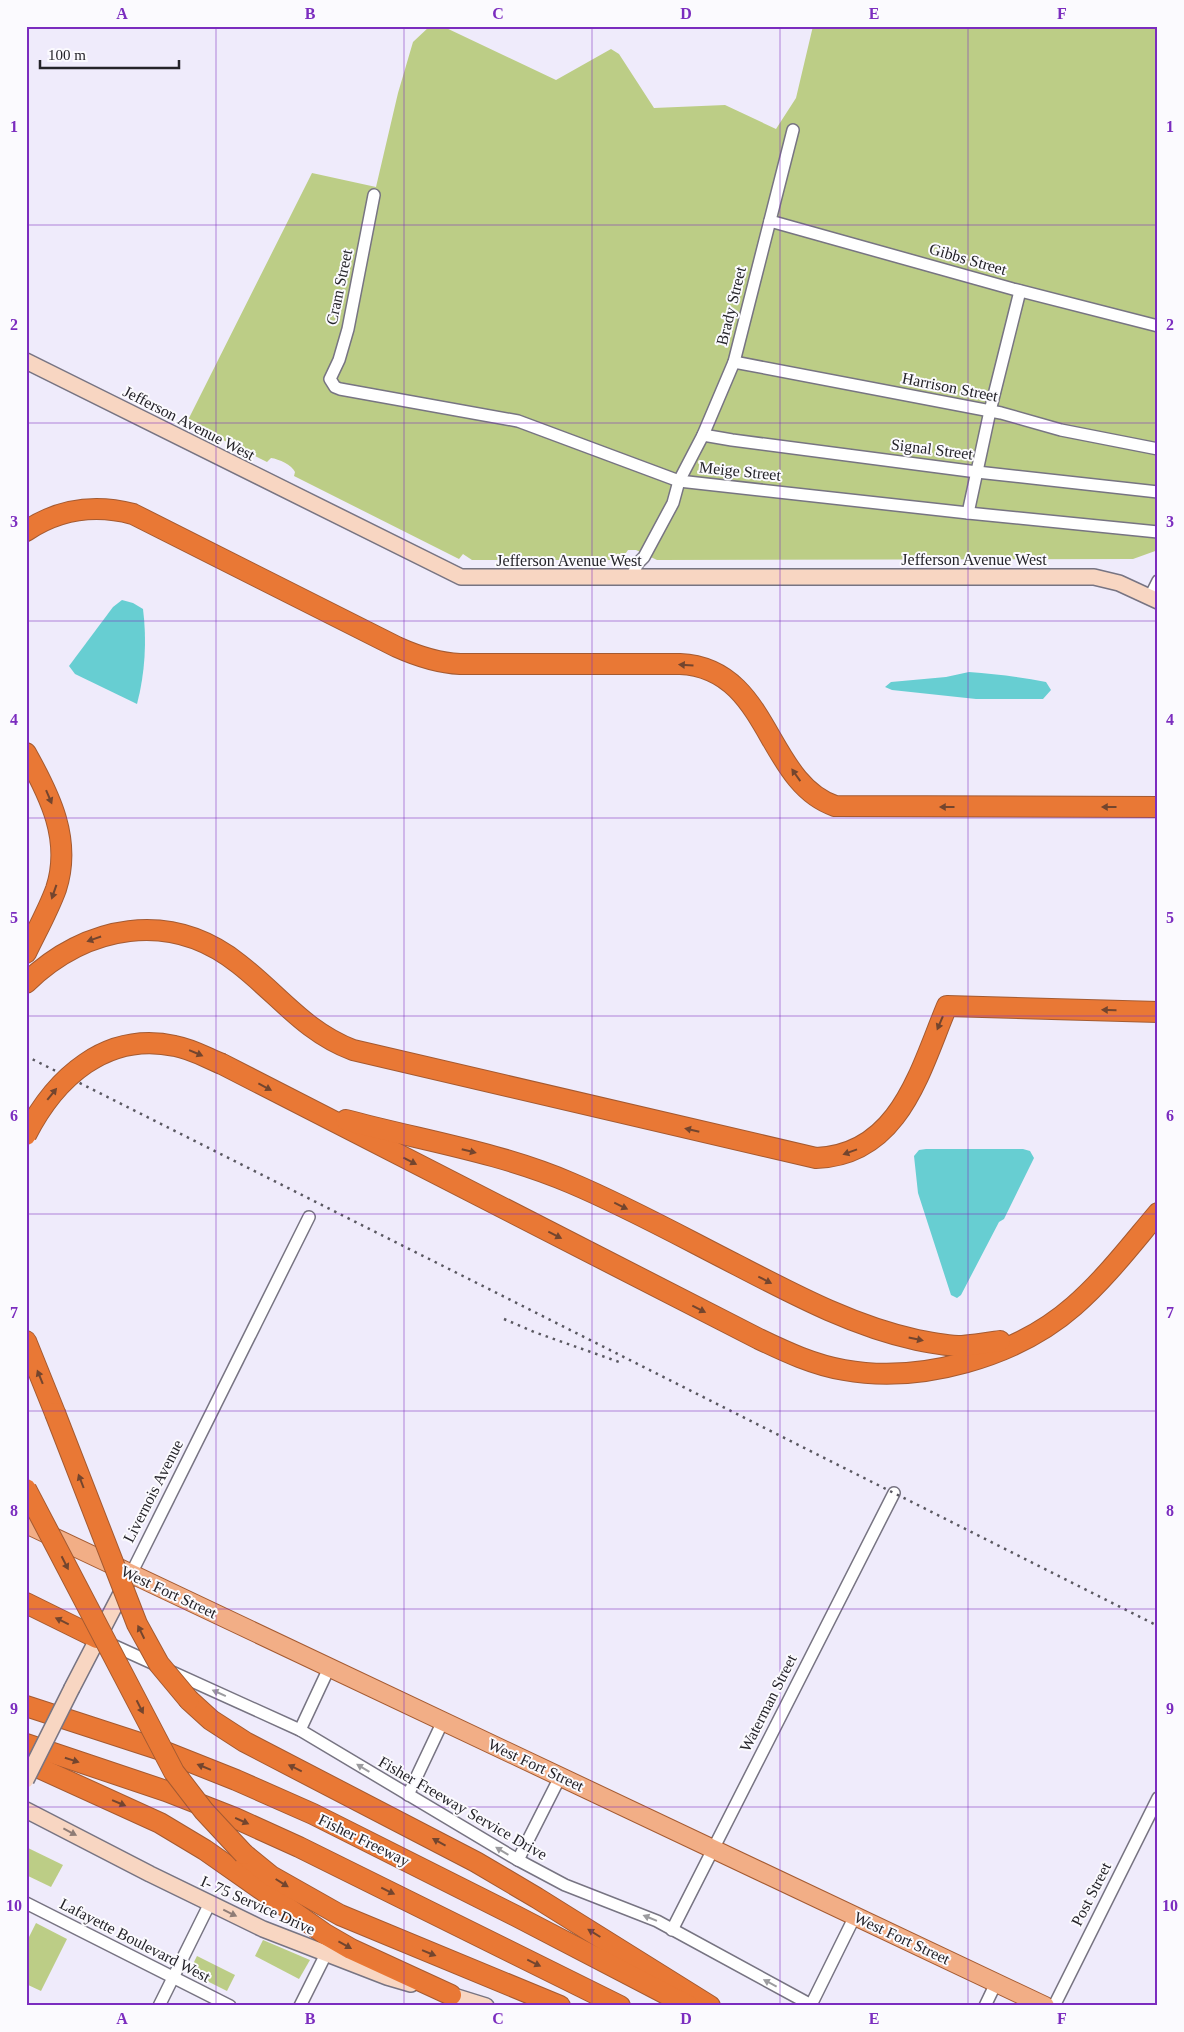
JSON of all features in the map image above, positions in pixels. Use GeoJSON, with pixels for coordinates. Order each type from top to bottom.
{"type":"FeatureCollection","features":[{"type":"Feature","properties":{"kind":"highway"},"geometry":{"type":"LineString","coordinates":[[26,531],[57,515],[79,509],[104,509],[132,514],[397,647],[440,662],[460,664],[680,664],[702,667],[720,675],[741,693],[800,782],[821,800],[835,806],[1158,807]]}},
{"type":"Feature","properties":{"kind":"highway"},"geometry":{"type":"LineString","coordinates":[[26,754],[50,799],[62,844],[61,866],[56,889],[26,952]]}},
{"type":"Feature","properties":{"kind":"highway"},"geometry":{"type":"LineString","coordinates":[[26,983],[53,960],[81,944],[107,935],[142,930],[180,934],[219,950],[239,963],[310,1028],[333,1042],[354,1050],[816,1158],[835,1156],[858,1149],[875,1138],[892,1122],[910,1095],[947,1006],[1158,1012]]}},
{"type":"Feature","properties":{"kind":"highway"},"geometry":{"type":"LineString","coordinates":[[26,1135],[45,1102],[65,1078],[86,1062],[108,1051],[137,1044],[167,1044],[185,1048],[222,1064],[759,1339],[818,1364],[860,1373],[888,1375],[916,1373],[974,1360],[1002,1349],[1061,1317],[1084,1296],[1158,1214]]}},
{"type":"Feature","properties":{"kind":"highway"},"geometry":{"type":"LineString","coordinates":[[303,1107],[348,1121],[498,1158],[551,1175],[626,1209],[803,1300],[902,1336],[940,1344],[962,1346],[1003,1340],[1039,1330]]}},
{"type":"Feature","properties":{"kind":"highway"},"geometry":{"type":"LineString","coordinates":[[26,1341],[137,1624],[159,1664],[189,1700],[211,1720],[245,1742],[476,1862],[710,2006]]}},
{"type":"Feature","properties":{"kind":"highway"},"geometry":{"type":"LineString","coordinates":[[26,1489],[174,1772],[209,1818],[244,1854],[271,1876],[340,1915],[560,2006]]}},
{"type":"Feature","properties":{"kind":"highway"},"geometry":{"type":"LineString","coordinates":[[26,1603],[97,1638]]}},
{"type":"Feature","properties":{"kind":"highway"},"geometry":{"type":"LineString","coordinates":[[26,1691],[103,1722],[158,1749]]}},
{"type":"Feature","properties":{"kind":"highway","name":"Fisher Freeway"},"geometry":{"type":"LineString","coordinates":[[26,1706],[158,1749],[236,1780],[313,1814],[689,2006]]}},
{"type":"Feature","properties":{"kind":"highway"},"geometry":{"type":"LineString","coordinates":[[26,1744],[166,1791],[235,1818],[620,2006]]}},
{"type":"Feature","properties":{"kind":"highway"},"geometry":{"type":"LineString","coordinates":[[26,1762],[160,1823],[205,1850],[325,1934],[448,2000]]}},
{"type":"Feature","properties":{"kind":"main road","name":"Jefferson Avenue West"},"geometry":{"type":"LineString","coordinates":[[26,361],[457,576],[631,578],[1094,577],[1114,581],[1154,599]]}},
{"type":"Feature","properties":{"kind":"main road","name":"West Fort Street"},"geometry":{"type":"LineString","coordinates":[[26,1524],[1045,2006]]}},
{"type":"Feature","properties":{"kind":"main road","name":"Livernois Avenue"},"geometry":{"type":"LineString","coordinates":[[26,1780],[131,1574]]}},
{"type":"Feature","properties":{"kind":"main road","name":"I- 75 Service Drive"},"geometry":{"type":"LineString","coordinates":[[26,1810],[150,1874],[263,1929],[448,2000],[486,2006]]}},
{"type":"Feature","properties":{"kind":"street","name":"Brady Street"},"geometry":{"type":"LineString","coordinates":[[631,578],[672,503],[679,481],[704,435],[734,362],[793,130]]}},
{"type":"Feature","properties":{"kind":"street","name":"Cram Street"},"geometry":{"type":"LineString","coordinates":[[332,383],[331,375],[339,360],[348,329],[374,195]]}},
{"type":"Feature","properties":{"kind":"street","name":"Gibbs Street"},"geometry":{"type":"LineString","coordinates":[[770,221],[1020,291],[1158,326]]}},
{"type":"Feature","properties":{"kind":"street"},"geometry":{"type":"LineString","coordinates":[[968,514],[990,411],[1020,291]]}},
{"type":"Feature","properties":{"kind":"street","name":"Harrison Street"},"geometry":{"type":"LineString","coordinates":[[734,362],[990,411],[1061,430],[1158,449]]}},
{"type":"Feature","properties":{"kind":"street","name":"Meige Street"},"geometry":{"type":"LineString","coordinates":[[332,383],[340,389],[518,421],[679,481],[968,514],[1158,532]]}},
{"type":"Feature","properties":{"kind":"street","name":"Signal Street"},"geometry":{"type":"LineString","coordinates":[[704,435],[977,472],[1158,492]]}},
{"type":"Feature","properties":{"kind":"street"},"geometry":{"type":"LineString","coordinates":[[1154,599],[1158,581]]}},
{"type":"Feature","properties":{"kind":"street","name":"Livernois Avenue"},"geometry":{"type":"LineString","coordinates":[[131,1574],[310,1217]]}},
{"type":"Feature","properties":{"kind":"street","name":"Waterman Street"},"geometry":{"type":"LineString","coordinates":[[672,1930],[894,1493]]}},
{"type":"Feature","properties":{"kind":"street","name":"Fisher Freeway Service Drive"},"geometry":{"type":"LineString","coordinates":[[97,1638],[300,1730],[518,1860],[565,1885],[657,1921],[812,2005]]}},
{"type":"Feature","properties":{"kind":"street"},"geometry":{"type":"LineString","coordinates":[[300,1730],[329,1668]]}},
{"type":"Feature","properties":{"kind":"street"},"geometry":{"type":"LineString","coordinates":[[408,1795],[443,1721]]}},
{"type":"Feature","properties":{"kind":"street"},"geometry":{"type":"LineString","coordinates":[[518,1860],[560,1777]]}},
{"type":"Feature","properties":{"kind":"street","name":"Post Street"},"geometry":{"type":"LineString","coordinates":[[1054,2006],[1158,1798]]}},
{"type":"Feature","properties":{"kind":"street","name":"Lafayette Boulevard West"},"geometry":{"type":"LineString","coordinates":[[26,1903],[230,2006]]}},
{"type":"Feature","properties":{"kind":"street"},"geometry":{"type":"LineString","coordinates":[[159,2006],[210,1903]]}},
{"type":"Feature","properties":{"kind":"street"},"geometry":{"type":"LineString","coordinates":[[812,2005],[855,1916]]}},
{"type":"Feature","properties":{"kind":"street"},"geometry":{"type":"LineString","coordinates":[[300,2006],[326,1954]]}},
{"type":"Feature","properties":{"kind":"street"},"geometry":{"type":"LineString","coordinates":[[985,2006],[996,1983]]}},
{"type":"Feature","properties":{"kind":"green space"},"geometry":{"type":"Polygon","coordinates":[[[430,26],[442,26],[556,80],[611,49],[619,54],[654,108],[725,105],[776,129],[796,98],[813,26],[1158,26],[1158,550],[1133,559],[657,560],[636,550],[628,550],[621,560],[472,560],[463,554],[459,559],[294,476],[295,472],[293,469],[285,463],[271,458],[267,462],[187,422],[312,173],[376,187],[398,93],[413,42],[430,26]]]}},
{"type":"Feature","properties":{"kind":"green space"},"geometry":{"type":"Polygon","coordinates":[[[26,1847],[63,1865],[51,1887],[26,1875],[26,1847]]]}},
{"type":"Feature","properties":{"kind":"green space"},"geometry":{"type":"Polygon","coordinates":[[[36,1923],[67,1939],[41,1991],[26,1984],[26,1943],[36,1923]]]}},
{"type":"Feature","properties":{"kind":"green space"},"geometry":{"type":"Polygon","coordinates":[[[263,1940],[310,1960],[299,1979],[255,1956],[263,1940]]]}},
{"type":"Feature","properties":{"kind":"green space"},"geometry":{"type":"Polygon","coordinates":[[[197,1956],[235,1975],[227,1991],[189,1972],[197,1956]]]}},
{"type":"Feature","properties":{"kind":"water"},"geometry":{"type":"Polygon","coordinates":[[[122,600],[133,603],[143,609],[144,657],[142,681],[137,704],[75,674],[69,666],[113,607],[122,600]]]}},
{"type":"Feature","properties":{"kind":"water"},"geometry":{"type":"Polygon","coordinates":[[[969,672],[1046,682],[1051,690],[1043,699],[976,699],[892,690],[885,687],[891,682],[946,677],[969,672]]]}},
{"type":"Feature","properties":{"kind":"water"},"geometry":{"type":"Polygon","coordinates":[[[1023,1149],[1030,1151],[1034,1158],[1004,1219],[999,1222],[961,1295],[957,1298],[951,1295],[918,1193],[914,1156],[919,1150],[1023,1149]]]}},
{"type":"Feature","properties":{"kind":"railway"},"geometry":{"type":"LineString","coordinates":[[26,1056],[1158,1626]]}},
{"type":"Feature","properties":{"kind":"railway"},"geometry":{"type":"LineString","coordinates":[[504,1319],[534,1332],[622,1363]]}}]}
